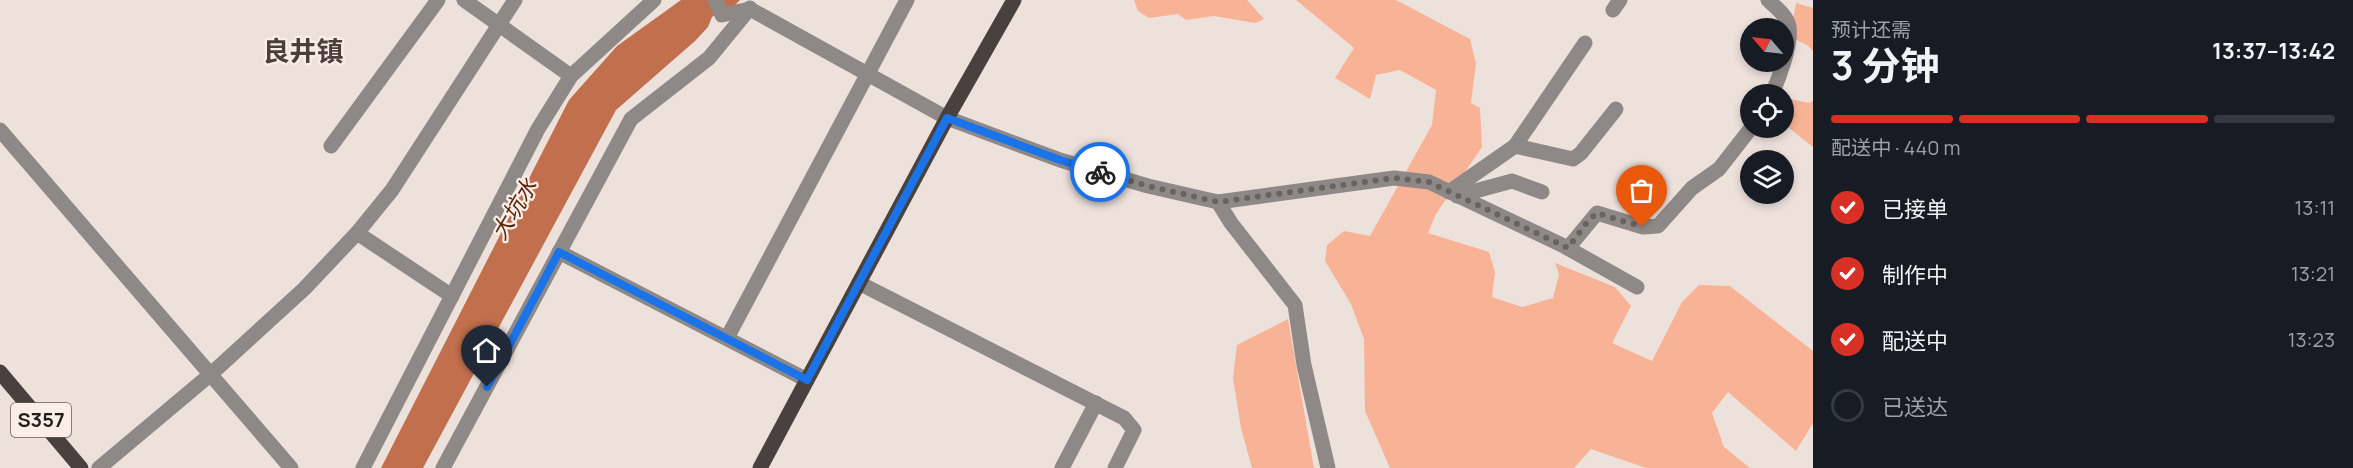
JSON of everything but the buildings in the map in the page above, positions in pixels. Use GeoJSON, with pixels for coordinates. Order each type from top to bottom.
{"type":"FeatureCollection","features":[{"type":"Feature","properties":{"kind":"main road"},"geometry":{"type":"LineString","coordinates":[[760,468],[947,118],[1014,0]]}},
{"type":"Feature","properties":{"kind":"main road","name":"S357"},"geometry":{"type":"LineString","coordinates":[[0,372],[81,468]]}},
{"type":"Feature","properties":{"kind":"street"},"geometry":{"type":"LineString","coordinates":[[331,146],[438,0]]}},
{"type":"Feature","properties":{"kind":"street"},"geometry":{"type":"LineString","coordinates":[[464,0],[571,76]]}},
{"type":"Feature","properties":{"kind":"street"},"geometry":{"type":"LineString","coordinates":[[99,468],[211,374],[304,289],[357,233],[392,190],[515,0]]}},
{"type":"Feature","properties":{"kind":"street"},"geometry":{"type":"LineString","coordinates":[[363,468],[538,129],[571,76],[654,0]]}},
{"type":"Feature","properties":{"kind":"street"},"geometry":{"type":"LineString","coordinates":[[715,0],[722,15],[752,5],[868,75],[947,118],[1060,160],[1148,186],[1218,202],[1394,178],[1429,182],[1568,248],[1637,287]]}},
{"type":"Feature","properties":{"kind":"street"},"geometry":{"type":"LineString","coordinates":[[727,338],[908,0]]}},
{"type":"Feature","properties":{"kind":"street"},"geometry":{"type":"LineString","coordinates":[[1768,0],[1782,13],[1789,25],[1785,63],[1776,84]]}},
{"type":"Feature","properties":{"kind":"street"},"geometry":{"type":"LineString","coordinates":[[447,467],[631,118],[709,58],[752,5]]}},
{"type":"Feature","properties":{"kind":"street"},"geometry":{"type":"LineString","coordinates":[[1453,194],[1515,146],[1585,44]]}},
{"type":"Feature","properties":{"kind":"street"},"geometry":{"type":"LineString","coordinates":[[1515,146],[1573,159],[1581,153],[1616,109]]}},
{"type":"Feature","properties":{"kind":"street"},"geometry":{"type":"LineString","coordinates":[[0,130],[291,468]]}},
{"type":"Feature","properties":{"kind":"street"},"geometry":{"type":"LineString","coordinates":[[1568,248],[1588,221],[1597,213],[1642,227],[1658,226],[1692,188],[1719,169],[1743,138]]}},
{"type":"Feature","properties":{"kind":"street"},"geometry":{"type":"LineString","coordinates":[[1453,194],[1512,181],[1542,192]]}},
{"type":"Feature","properties":{"kind":"street"},"geometry":{"type":"LineString","coordinates":[[1218,202],[1231,223],[1295,305],[1304,365],[1328,468]]}},
{"type":"Feature","properties":{"kind":"street"},"geometry":{"type":"LineString","coordinates":[[357,233],[452,296]]}},
{"type":"Feature","properties":{"kind":"street"},"geometry":{"type":"LineString","coordinates":[[559,252],[807,380]]}},
{"type":"Feature","properties":{"kind":"street"},"geometry":{"type":"LineString","coordinates":[[859,283],[1124,418],[1134,430],[1114,468]]}},
{"type":"Feature","properties":{"kind":"street"},"geometry":{"type":"LineString","coordinates":[[1062,468],[1096,403]]}},
{"type":"Feature","properties":{"kind":"shaded area"},"geometry":{"type":"Polygon","coordinates":[[[1134,0],[1247,0],[1264,19],[1255,23],[1214,16],[1186,20],[1178,14],[1149,18],[1138,11],[1134,0]]]}},
{"type":"Feature","properties":{"kind":"shaded area"},"geometry":{"type":"Polygon","coordinates":[[[1296,0],[1396,0],[1470,39],[1476,64],[1471,103],[1480,108],[1482,147],[1436,214],[1428,233],[1489,252],[1495,272],[1492,297],[1522,307],[1553,298],[1559,274],[1555,263],[1615,287],[1631,306],[1612,343],[1652,361],[1682,302],[1699,285],[1730,286],[1813,351],[1813,423],[1796,451],[1728,392],[1712,413],[1724,447],[1750,468],[1646,468],[1591,449],[1574,468],[1390,468],[1365,411],[1364,339],[1351,304],[1325,261],[1327,245],[1344,231],[1370,236],[1432,125],[1436,90],[1400,70],[1376,75],[1370,99],[1335,78],[1354,48],[1296,0]]]}},
{"type":"Feature","properties":{"kind":"shaded area"},"geometry":{"type":"Polygon","coordinates":[[[1796,3],[1813,8],[1813,51],[1807,45],[1794,39],[1793,18],[1796,3]]]}},
{"type":"Feature","properties":{"kind":"shaded area"},"geometry":{"type":"Polygon","coordinates":[[[1794,100],[1810,103],[1813,101],[1813,147],[1794,132],[1794,100]]]}},
{"type":"Feature","properties":{"kind":"shaded area"},"geometry":{"type":"Polygon","coordinates":[[[1288,319],[1314,468],[1252,468],[1241,428],[1233,378],[1237,345],[1288,319]]]}},
{"type":"Feature","properties":{"kind":"water","name":"大坑水"},"geometry":{"type":"Polygon","coordinates":[[[681,0],[740,0],[733,7],[725,7],[712,17],[708,27],[695,41],[616,110],[423,468],[381,468],[569,100],[617,46],[681,0]]]}},
{"type":"Feature","properties":{"kind":"way so far"},"geometry":{"type":"LineString","coordinates":[[1100,172],[1218,202],[1394,178],[1429,182],[1568,248],[1588,221],[1597,213],[1642,227]]}},
{"type":"Feature","properties":{"kind":"district","name":"良井镇"},"geometry":{"type":"Point","coordinates":[303,52]}},
{"type":"Feature","properties":{"kind":"route"},"geometry":{"type":"LineString","coordinates":[[487,387],[559,252],[807,380],[947,118],[1060,160],[1100,172]]}}]}
